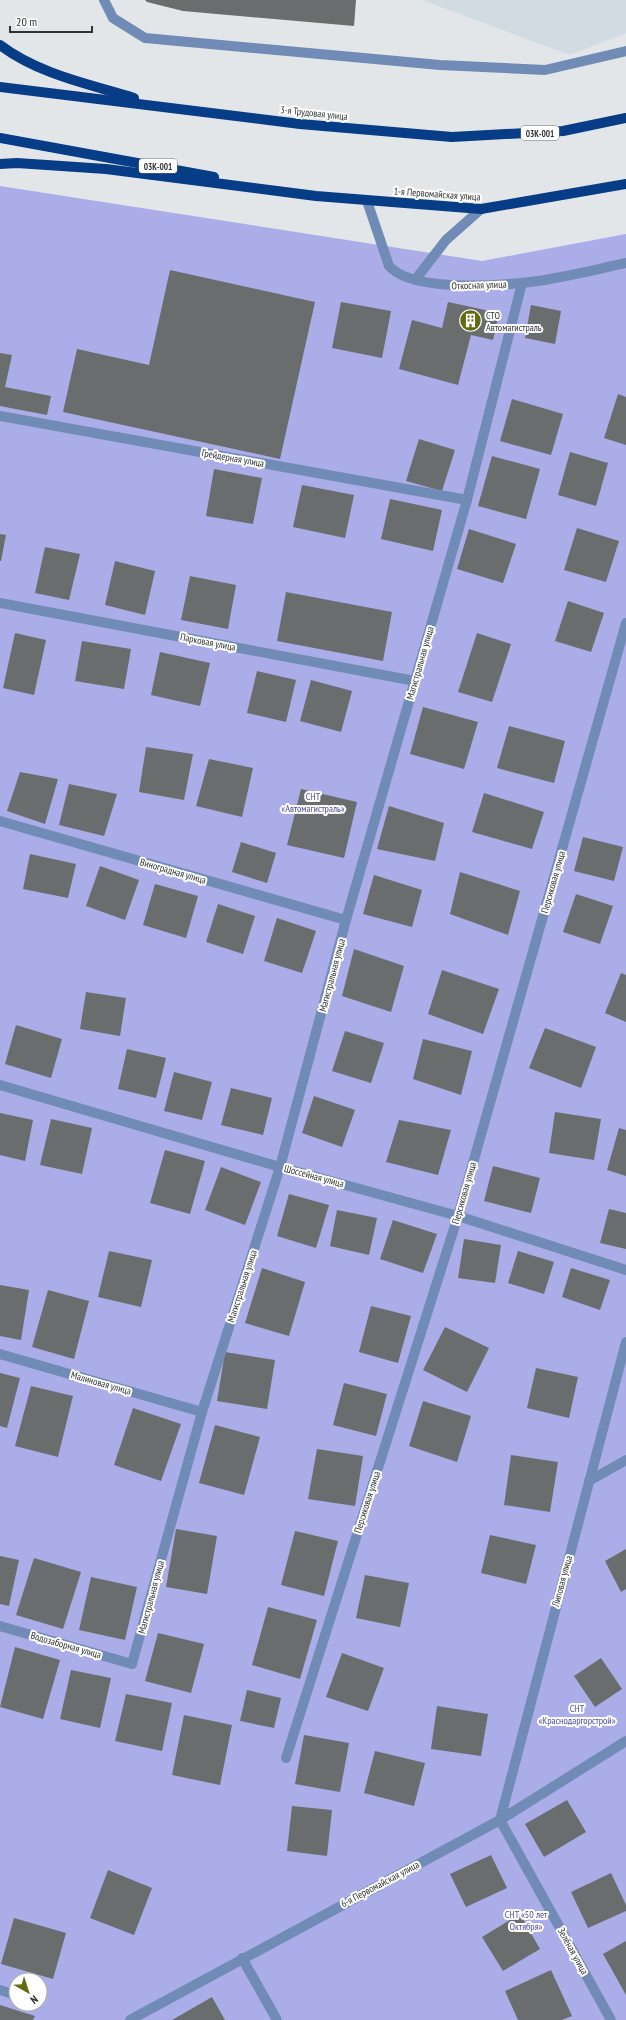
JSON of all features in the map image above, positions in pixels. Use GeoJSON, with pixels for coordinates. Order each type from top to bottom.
{"type":"FeatureCollection","features":[{"type":"Feature","properties":{"kind":"main road","name":"03К-001"},"geometry":{"type":"LineString","coordinates":[[0,45],[21,58],[54,74],[161,106]]}},
{"type":"Feature","properties":{"kind":"main road","name":"3-я Трудовая улица"},"geometry":{"type":"LineString","coordinates":[[0,87],[300,124],[452,137],[563,131],[626,118]]}},
{"type":"Feature","properties":{"kind":"main road","name":"03К-001"},"geometry":{"type":"LineString","coordinates":[[0,138],[316,196]]}},
{"type":"Feature","properties":{"kind":"main road","name":"03К-001"},"geometry":{"type":"LineString","coordinates":[[0,164],[17,163],[106,169],[316,196]]}},
{"type":"Feature","properties":{"kind":"main road","name":"1-я Первомайская улица"},"geometry":{"type":"LineString","coordinates":[[316,196],[481,209],[626,184]]}},
{"type":"Feature","properties":{"kind":"street"},"geometry":{"type":"LineString","coordinates":[[104,0],[113,18],[145,38],[440,65],[545,70],[626,51]]}},
{"type":"Feature","properties":{"kind":"street","name":"Откосная улица"},"geometry":{"type":"LineString","coordinates":[[367,201],[389,266],[395,273],[415,280],[448,286],[522,283],[626,263]]}},
{"type":"Feature","properties":{"kind":"street"},"geometry":{"type":"LineString","coordinates":[[415,280],[446,240],[481,209]]}},
{"type":"Feature","properties":{"kind":"street","name":"Магистральная улица"},"geometry":{"type":"LineString","coordinates":[[132,1664],[202,1412],[280,1167],[346,920],[467,500],[522,283]]}},
{"type":"Feature","properties":{"kind":"street","name":"Грейдерная улица"},"geometry":{"type":"LineString","coordinates":[[0,416],[467,500]]}},
{"type":"Feature","properties":{"kind":"street","name":"Парковая улица"},"geometry":{"type":"LineString","coordinates":[[0,603],[415,682]]}},
{"type":"Feature","properties":{"kind":"street","name":"Персиковая улица"},"geometry":{"type":"LineString","coordinates":[[286,1758],[458,1216],[626,623]]}},
{"type":"Feature","properties":{"kind":"street","name":"Виноградная улица"},"geometry":{"type":"LineString","coordinates":[[0,821],[346,920]]}},
{"type":"Feature","properties":{"kind":"street","name":"Шоссейная улица"},"geometry":{"type":"LineString","coordinates":[[0,1085],[280,1167],[458,1216],[626,1270]]}},
{"type":"Feature","properties":{"kind":"street","name":"Липовая улица"},"geometry":{"type":"LineString","coordinates":[[500,1820],[588,1481],[626,1342]]}},
{"type":"Feature","properties":{"kind":"street","name":"Малиновая улица"},"geometry":{"type":"LineString","coordinates":[[0,1354],[202,1412]]}},
{"type":"Feature","properties":{"kind":"street"},"geometry":{"type":"LineString","coordinates":[[588,1481],[626,1460]]}},
{"type":"Feature","properties":{"kind":"street","name":"Водозаборная улица"},"geometry":{"type":"LineString","coordinates":[[0,1626],[132,1664]]}},
{"type":"Feature","properties":{"kind":"street","name":"6-я Первомайская улица"},"geometry":{"type":"LineString","coordinates":[[130,2020],[242,1958],[500,1820],[626,1741]]}},
{"type":"Feature","properties":{"kind":"street","name":"Зелёная улица"},"geometry":{"type":"LineString","coordinates":[[500,1820],[612,2020]]}},
{"type":"Feature","properties":{"kind":"street"},"geometry":{"type":"LineString","coordinates":[[242,1958],[277,2020]]}},
{"type":"Feature","properties":{"kind":"shaded area"},"geometry":{"type":"Polygon","coordinates":[[[422,0],[626,0],[626,33],[570,55],[422,0]]]}},
{"type":"Feature","properties":{"kind":"green space","name":"СНТ «Автомагистраль»"},"geometry":{"type":"Polygon","coordinates":[[[0,186],[482,261],[626,234],[626,2020],[0,2020],[0,186]]]}},
{"type":"Feature","properties":{"kind":"building"},"geometry":{"type":"Polygon","coordinates":[[[145,0],[356,0],[354,26],[183,11],[147,2],[145,0]]]}},
{"type":"Feature","properties":{"kind":"building"},"geometry":{"type":"Polygon","coordinates":[[[170,270],[315,302],[280,459],[63,412],[77,349],[149,365],[170,270]]]}},
{"type":"Feature","properties":{"kind":"building"},"geometry":{"type":"Polygon","coordinates":[[[341,302],[391,311],[382,358],[332,348],[341,302]]]}},
{"type":"Feature","properties":{"kind":"building"},"geometry":{"type":"Polygon","coordinates":[[[448,302],[499,313],[493,340],[471,335],[458,385],[399,369],[412,320],[442,328],[448,302]]]}},
{"type":"Feature","properties":{"kind":"building"},"geometry":{"type":"Polygon","coordinates":[[[531,305],[561,311],[555,344],[525,338],[531,305]]]}},
{"type":"Feature","properties":{"kind":"building"},"geometry":{"type":"Polygon","coordinates":[[[0,353],[12,355],[5,387],[51,396],[47,415],[0,406],[0,353]]]}},
{"type":"Feature","properties":{"kind":"building"},"geometry":{"type":"Polygon","coordinates":[[[618,394],[626,397],[626,445],[604,438],[618,394]]]}},
{"type":"Feature","properties":{"kind":"building"},"geometry":{"type":"Polygon","coordinates":[[[512,399],[563,414],[551,455],[500,441],[512,399]]]}},
{"type":"Feature","properties":{"kind":"building"},"geometry":{"type":"Polygon","coordinates":[[[419,439],[455,450],[442,491],[406,481],[419,439]]]}},
{"type":"Feature","properties":{"kind":"building"},"geometry":{"type":"Polygon","coordinates":[[[570,452],[608,463],[596,506],[558,495],[570,452]]]}},
{"type":"Feature","properties":{"kind":"building"},"geometry":{"type":"Polygon","coordinates":[[[492,456],[540,469],[526,519],[478,506],[492,456]]]}},
{"type":"Feature","properties":{"kind":"building"},"geometry":{"type":"Polygon","coordinates":[[[214,469],[262,478],[253,524],[206,516],[214,469]]]}},
{"type":"Feature","properties":{"kind":"building"},"geometry":{"type":"Polygon","coordinates":[[[302,485],[354,495],[345,538],[293,527],[302,485]]]}},
{"type":"Feature","properties":{"kind":"building"},"geometry":{"type":"Polygon","coordinates":[[[390,499],[442,510],[433,551],[381,539],[390,499]]]}},
{"type":"Feature","properties":{"kind":"building"},"geometry":{"type":"Polygon","coordinates":[[[577,528],[619,541],[606,582],[564,570],[577,528]]]}},
{"type":"Feature","properties":{"kind":"building"},"geometry":{"type":"Polygon","coordinates":[[[469,529],[516,544],[503,583],[457,569],[469,529]]]}},
{"type":"Feature","properties":{"kind":"building"},"geometry":{"type":"Polygon","coordinates":[[[0,534],[6,535],[1,561],[0,561],[0,534]]]}},
{"type":"Feature","properties":{"kind":"building"},"geometry":{"type":"Polygon","coordinates":[[[45,547],[80,554],[69,600],[35,593],[45,547]]]}},
{"type":"Feature","properties":{"kind":"building"},"geometry":{"type":"Polygon","coordinates":[[[115,561],[155,571],[145,615],[105,605],[115,561]]]}},
{"type":"Feature","properties":{"kind":"building"},"geometry":{"type":"Polygon","coordinates":[[[190,576],[236,585],[228,629],[181,620],[190,576]]]}},
{"type":"Feature","properties":{"kind":"building"},"geometry":{"type":"Polygon","coordinates":[[[286,592],[392,612],[383,661],[277,641],[286,592]]]}},
{"type":"Feature","properties":{"kind":"building"},"geometry":{"type":"Polygon","coordinates":[[[568,601],[604,613],[591,652],[555,641],[568,601]]]}},
{"type":"Feature","properties":{"kind":"building"},"geometry":{"type":"Polygon","coordinates":[[[15,633],[46,640],[34,695],[3,688],[15,633]]]}},
{"type":"Feature","properties":{"kind":"building"},"geometry":{"type":"Polygon","coordinates":[[[477,633],[511,644],[492,702],[458,692],[477,633]]]}},
{"type":"Feature","properties":{"kind":"building"},"geometry":{"type":"Polygon","coordinates":[[[82,641],[131,649],[124,689],[75,681],[82,641]]]}},
{"type":"Feature","properties":{"kind":"building"},"geometry":{"type":"Polygon","coordinates":[[[160,652],[210,663],[200,706],[151,695],[160,652]]]}},
{"type":"Feature","properties":{"kind":"building"},"geometry":{"type":"Polygon","coordinates":[[[257,671],[296,680],[286,722],[247,713],[257,671]]]}},
{"type":"Feature","properties":{"kind":"building"},"geometry":{"type":"Polygon","coordinates":[[[311,680],[352,691],[341,732],[300,721],[311,680]]]}},
{"type":"Feature","properties":{"kind":"building"},"geometry":{"type":"Polygon","coordinates":[[[423,707],[478,722],[464,769],[410,754],[423,707]]]}},
{"type":"Feature","properties":{"kind":"building"},"geometry":{"type":"Polygon","coordinates":[[[509,726],[565,741],[554,783],[497,768],[509,726]]]}},
{"type":"Feature","properties":{"kind":"building"},"geometry":{"type":"Polygon","coordinates":[[[146,747],[193,754],[184,800],[139,792],[146,747]]]}},
{"type":"Feature","properties":{"kind":"building"},"geometry":{"type":"Polygon","coordinates":[[[209,759],[253,768],[242,817],[196,806],[209,759]]]}},
{"type":"Feature","properties":{"kind":"building"},"geometry":{"type":"Polygon","coordinates":[[[20,772],[58,779],[45,824],[7,811],[20,772]]]}},
{"type":"Feature","properties":{"kind":"building"},"geometry":{"type":"Polygon","coordinates":[[[69,784],[117,794],[104,836],[59,825],[69,784]]]}},
{"type":"Feature","properties":{"kind":"building"},"geometry":{"type":"Polygon","coordinates":[[[301,789],[357,802],[344,858],[287,845],[301,789]]]}},
{"type":"Feature","properties":{"kind":"building"},"geometry":{"type":"Polygon","coordinates":[[[484,793],[544,812],[532,849],[472,832],[484,793]]]}},
{"type":"Feature","properties":{"kind":"building"},"geometry":{"type":"Polygon","coordinates":[[[389,806],[444,823],[435,861],[377,849],[389,806]]]}},
{"type":"Feature","properties":{"kind":"building"},"geometry":{"type":"Polygon","coordinates":[[[583,837],[623,847],[614,881],[574,871],[583,837]]]}},
{"type":"Feature","properties":{"kind":"building"},"geometry":{"type":"Polygon","coordinates":[[[241,842],[276,853],[267,883],[232,872],[241,842]]]}},
{"type":"Feature","properties":{"kind":"building"},"geometry":{"type":"Polygon","coordinates":[[[30,854],[76,864],[68,898],[23,889],[30,854]]]}},
{"type":"Feature","properties":{"kind":"building"},"geometry":{"type":"Polygon","coordinates":[[[100,866],[139,880],[125,920],[86,906],[100,866]]]}},
{"type":"Feature","properties":{"kind":"building"},"geometry":{"type":"Polygon","coordinates":[[[460,872],[520,891],[508,935],[450,914],[460,872]]]}},
{"type":"Feature","properties":{"kind":"building"},"geometry":{"type":"Polygon","coordinates":[[[374,875],[422,890],[412,927],[363,914],[374,875]]]}},
{"type":"Feature","properties":{"kind":"building"},"geometry":{"type":"Polygon","coordinates":[[[155,884],[198,896],[186,938],[143,925],[155,884]]]}},
{"type":"Feature","properties":{"kind":"building"},"geometry":{"type":"Polygon","coordinates":[[[576,894],[613,906],[600,944],[563,932],[576,894]]]}},
{"type":"Feature","properties":{"kind":"building"},"geometry":{"type":"Polygon","coordinates":[[[218,904],[255,916],[243,954],[206,942],[218,904]]]}},
{"type":"Feature","properties":{"kind":"building"},"geometry":{"type":"Polygon","coordinates":[[[277,918],[316,931],[302,973],[264,961],[277,918]]]}},
{"type":"Feature","properties":{"kind":"building"},"geometry":{"type":"Polygon","coordinates":[[[354,949],[404,966],[391,1012],[342,996],[354,949]]]}},
{"type":"Feature","properties":{"kind":"building"},"geometry":{"type":"Polygon","coordinates":[[[442,970],[499,989],[483,1034],[428,1014],[442,970]]]}},
{"type":"Feature","properties":{"kind":"building"},"geometry":{"type":"Polygon","coordinates":[[[621,973],[626,975],[626,1022],[605,1013],[621,973]]]}},
{"type":"Feature","properties":{"kind":"building"},"geometry":{"type":"Polygon","coordinates":[[[86,992],[126,998],[120,1036],[80,1029],[86,992]]]}},
{"type":"Feature","properties":{"kind":"building"},"geometry":{"type":"Polygon","coordinates":[[[16,1025],[62,1039],[51,1078],[5,1064],[16,1025]]]}},
{"type":"Feature","properties":{"kind":"building"},"geometry":{"type":"Polygon","coordinates":[[[545,1028],[596,1047],[581,1088],[529,1068],[545,1028]]]}},
{"type":"Feature","properties":{"kind":"building"},"geometry":{"type":"Polygon","coordinates":[[[345,1031],[384,1043],[371,1083],[332,1071],[345,1031]]]}},
{"type":"Feature","properties":{"kind":"building"},"geometry":{"type":"Polygon","coordinates":[[[423,1039],[472,1051],[461,1095],[413,1079],[423,1039]]]}},
{"type":"Feature","properties":{"kind":"building"},"geometry":{"type":"Polygon","coordinates":[[[127,1049],[166,1058],[156,1098],[118,1089],[127,1049]]]}},
{"type":"Feature","properties":{"kind":"building"},"geometry":{"type":"Polygon","coordinates":[[[174,1072],[212,1082],[202,1120],[164,1111],[174,1072]]]}},
{"type":"Feature","properties":{"kind":"building"},"geometry":{"type":"Polygon","coordinates":[[[231,1088],[272,1098],[263,1135],[221,1125],[231,1088]]]}},
{"type":"Feature","properties":{"kind":"building"},"geometry":{"type":"Polygon","coordinates":[[[314,1096],[355,1110],[342,1147],[302,1133],[314,1096]]]}},
{"type":"Feature","properties":{"kind":"building"},"geometry":{"type":"Polygon","coordinates":[[[555,1112],[601,1119],[594,1160],[549,1153],[555,1112]]]}},
{"type":"Feature","properties":{"kind":"building"},"geometry":{"type":"Polygon","coordinates":[[[0,1113],[33,1120],[25,1161],[0,1155],[0,1113]]]}},
{"type":"Feature","properties":{"kind":"building"},"geometry":{"type":"Polygon","coordinates":[[[51,1119],[92,1128],[82,1174],[40,1165],[51,1119]]]}},
{"type":"Feature","properties":{"kind":"building"},"geometry":{"type":"Polygon","coordinates":[[[399,1120],[451,1130],[438,1175],[386,1162],[399,1120]]]}},
{"type":"Feature","properties":{"kind":"building"},"geometry":{"type":"Polygon","coordinates":[[[619,1128],[626,1130],[626,1176],[607,1170],[619,1128]]]}},
{"type":"Feature","properties":{"kind":"building"},"geometry":{"type":"Polygon","coordinates":[[[165,1150],[205,1161],[190,1214],[150,1203],[165,1150]]]}},
{"type":"Feature","properties":{"kind":"building"},"geometry":{"type":"Polygon","coordinates":[[[493,1166],[540,1178],[531,1213],[484,1201],[493,1166]]]}},
{"type":"Feature","properties":{"kind":"building"},"geometry":{"type":"Polygon","coordinates":[[[221,1167],[261,1182],[245,1225],[205,1210],[221,1167]]]}},
{"type":"Feature","properties":{"kind":"building"},"geometry":{"type":"Polygon","coordinates":[[[289,1194],[329,1205],[316,1248],[277,1236],[289,1194]]]}},
{"type":"Feature","properties":{"kind":"building"},"geometry":{"type":"Polygon","coordinates":[[[609,1209],[626,1213],[626,1249],[600,1243],[609,1209]]]}},
{"type":"Feature","properties":{"kind":"building"},"geometry":{"type":"Polygon","coordinates":[[[337,1210],[377,1218],[369,1255],[330,1246],[337,1210]]]}},
{"type":"Feature","properties":{"kind":"building"},"geometry":{"type":"Polygon","coordinates":[[[393,1220],[437,1234],[423,1273],[380,1259],[393,1220]]]}},
{"type":"Feature","properties":{"kind":"building"},"geometry":{"type":"Polygon","coordinates":[[[464,1239],[501,1245],[495,1283],[458,1278],[464,1239]]]}},
{"type":"Feature","properties":{"kind":"building"},"geometry":{"type":"Polygon","coordinates":[[[109,1251],[152,1260],[141,1307],[98,1297],[109,1251]]]}},
{"type":"Feature","properties":{"kind":"building"},"geometry":{"type":"Polygon","coordinates":[[[518,1251],[554,1262],[544,1294],[508,1283],[518,1251]]]}},
{"type":"Feature","properties":{"kind":"building"},"geometry":{"type":"Polygon","coordinates":[[[262,1268],[305,1282],[289,1336],[245,1323],[262,1268]]]}},
{"type":"Feature","properties":{"kind":"building"},"geometry":{"type":"Polygon","coordinates":[[[571,1268],[610,1280],[600,1310],[562,1297],[571,1268]]]}},
{"type":"Feature","properties":{"kind":"building"},"geometry":{"type":"Polygon","coordinates":[[[0,1285],[29,1290],[21,1340],[0,1336],[0,1285]]]}},
{"type":"Feature","properties":{"kind":"building"},"geometry":{"type":"Polygon","coordinates":[[[48,1290],[89,1301],[74,1359],[32,1347],[48,1290]]]}},
{"type":"Feature","properties":{"kind":"building"},"geometry":{"type":"Polygon","coordinates":[[[371,1306],[411,1316],[398,1363],[359,1352],[371,1306]]]}},
{"type":"Feature","properties":{"kind":"building"},"geometry":{"type":"Polygon","coordinates":[[[445,1327],[489,1348],[467,1392],[423,1370],[445,1327]]]}},
{"type":"Feature","properties":{"kind":"building"},"geometry":{"type":"Polygon","coordinates":[[[225,1352],[275,1360],[267,1409],[217,1401],[225,1352]]]}},
{"type":"Feature","properties":{"kind":"building"},"geometry":{"type":"Polygon","coordinates":[[[536,1368],[578,1377],[569,1418],[527,1408],[536,1368]]]}},
{"type":"Feature","properties":{"kind":"building"},"geometry":{"type":"Polygon","coordinates":[[[0,1373],[20,1378],[7,1428],[0,1426],[0,1373]]]}},
{"type":"Feature","properties":{"kind":"building"},"geometry":{"type":"Polygon","coordinates":[[[344,1383],[387,1394],[376,1436],[333,1425],[344,1383]]]}},
{"type":"Feature","properties":{"kind":"building"},"geometry":{"type":"Polygon","coordinates":[[[31,1386],[73,1396],[58,1457],[15,1446],[31,1386]]]}},
{"type":"Feature","properties":{"kind":"building"},"geometry":{"type":"Polygon","coordinates":[[[423,1401],[471,1416],[457,1462],[409,1446],[423,1401]]]}},
{"type":"Feature","properties":{"kind":"building"},"geometry":{"type":"Polygon","coordinates":[[[133,1408],[181,1424],[161,1481],[114,1465],[133,1408]]]}},
{"type":"Feature","properties":{"kind":"building"},"geometry":{"type":"Polygon","coordinates":[[[215,1425],[260,1437],[244,1495],[199,1483],[215,1425]]]}},
{"type":"Feature","properties":{"kind":"building"},"geometry":{"type":"Polygon","coordinates":[[[317,1449],[363,1456],[355,1506],[308,1499],[317,1449]]]}},
{"type":"Feature","properties":{"kind":"building"},"geometry":{"type":"Polygon","coordinates":[[[511,1455],[558,1462],[550,1512],[504,1505],[511,1455]]]}},
{"type":"Feature","properties":{"kind":"building"},"geometry":{"type":"Polygon","coordinates":[[[176,1529],[217,1536],[207,1594],[166,1587],[176,1529]]]}},
{"type":"Feature","properties":{"kind":"building"},"geometry":{"type":"Polygon","coordinates":[[[295,1531],[338,1541],[324,1596],[281,1585],[295,1531]]]}},
{"type":"Feature","properties":{"kind":"building"},"geometry":{"type":"Polygon","coordinates":[[[490,1535],[536,1545],[526,1584],[481,1573],[490,1535]]]}},
{"type":"Feature","properties":{"kind":"building"},"geometry":{"type":"Polygon","coordinates":[[[626,1549],[626,1589],[621,1592],[605,1561],[626,1549]]]}},
{"type":"Feature","properties":{"kind":"building"},"geometry":{"type":"Polygon","coordinates":[[[0,1556],[19,1560],[9,1606],[0,1604],[0,1556]]]}},
{"type":"Feature","properties":{"kind":"building"},"geometry":{"type":"Polygon","coordinates":[[[34,1558],[81,1572],[63,1629],[16,1615],[34,1558]]]}},
{"type":"Feature","properties":{"kind":"building"},"geometry":{"type":"Polygon","coordinates":[[[365,1575],[409,1583],[400,1627],[356,1618],[365,1575]]]}},
{"type":"Feature","properties":{"kind":"building"},"geometry":{"type":"Polygon","coordinates":[[[91,1577],[137,1587],[125,1640],[79,1630],[91,1577]]]}},
{"type":"Feature","properties":{"kind":"building"},"geometry":{"type":"Polygon","coordinates":[[[268,1607],[317,1620],[300,1679],[252,1665],[268,1607]]]}},
{"type":"Feature","properties":{"kind":"building"},"geometry":{"type":"Polygon","coordinates":[[[158,1633],[204,1644],[191,1693],[145,1681],[158,1633]]]}},
{"type":"Feature","properties":{"kind":"building"},"geometry":{"type":"Polygon","coordinates":[[[15,1647],[60,1660],[43,1719],[0,1707],[15,1647]]]}},
{"type":"Feature","properties":{"kind":"building"},"geometry":{"type":"Polygon","coordinates":[[[342,1653],[384,1668],[368,1711],[326,1697],[342,1653]]]}},
{"type":"Feature","properties":{"kind":"building"},"geometry":{"type":"Polygon","coordinates":[[[601,1658],[622,1689],[595,1707],[574,1676],[601,1658]]]}},
{"type":"Feature","properties":{"kind":"building"},"geometry":{"type":"Polygon","coordinates":[[[71,1670],[111,1678],[100,1728],[60,1719],[71,1670]]]}},
{"type":"Feature","properties":{"kind":"building"},"geometry":{"type":"Polygon","coordinates":[[[247,1690],[281,1698],[274,1728],[240,1721],[247,1690]]]}},
{"type":"Feature","properties":{"kind":"building"},"geometry":{"type":"Polygon","coordinates":[[[126,1694],[172,1703],[162,1751],[115,1741],[126,1694]]]}},
{"type":"Feature","properties":{"kind":"building"},"geometry":{"type":"Polygon","coordinates":[[[437,1706],[488,1714],[481,1756],[431,1749],[437,1706]]]}},
{"type":"Feature","properties":{"kind":"building"},"geometry":{"type":"Polygon","coordinates":[[[184,1715],[232,1725],[220,1785],[172,1775],[184,1715]]]}},
{"type":"Feature","properties":{"kind":"building"},"geometry":{"type":"Polygon","coordinates":[[[304,1735],[349,1743],[340,1792],[295,1784],[304,1735]]]}},
{"type":"Feature","properties":{"kind":"building"},"geometry":{"type":"Polygon","coordinates":[[[375,1751],[425,1763],[414,1806],[364,1793],[375,1751]]]}},
{"type":"Feature","properties":{"kind":"building"},"geometry":{"type":"Polygon","coordinates":[[[567,1800],[586,1832],[544,1857],[525,1824],[567,1800]]]}},
{"type":"Feature","properties":{"kind":"building"},"geometry":{"type":"Polygon","coordinates":[[[292,1806],[332,1810],[327,1856],[287,1851],[292,1806]]]}},
{"type":"Feature","properties":{"kind":"building"},"geometry":{"type":"Polygon","coordinates":[[[491,1855],[507,1888],[466,1907],[450,1874],[491,1855]]]}},
{"type":"Feature","properties":{"kind":"building"},"geometry":{"type":"Polygon","coordinates":[[[108,1870],[152,1888],[134,1935],[90,1918],[108,1870]]]}},
{"type":"Feature","properties":{"kind":"building"},"geometry":{"type":"Polygon","coordinates":[[[611,1873],[626,1905],[626,1911],[588,1928],[571,1892],[611,1873]]]}},
{"type":"Feature","properties":{"kind":"building"},"geometry":{"type":"Polygon","coordinates":[[[520,1914],[540,1949],[503,1971],[482,1937],[520,1914]]]}},
{"type":"Feature","properties":{"kind":"building"},"geometry":{"type":"Polygon","coordinates":[[[14,1918],[66,1933],[53,1979],[48,1978],[48,1972],[29,1972],[1,1964],[14,1918]]]}},
{"type":"Feature","properties":{"kind":"building"},"geometry":{"type":"Polygon","coordinates":[[[626,1941],[626,1995],[603,1954],[626,1941]]]}},
{"type":"Feature","properties":{"kind":"building"},"geometry":{"type":"Polygon","coordinates":[[[551,1970],[572,2016],[562,2020],[518,2020],[505,1991],[551,1970]]]}},
{"type":"Feature","properties":{"kind":"building"},"geometry":{"type":"Polygon","coordinates":[[[212,1997],[225,2020],[172,2020],[212,1997]]]}},
{"type":"Feature","properties":{"kind":"building"},"geometry":{"type":"Polygon","coordinates":[[[0,2005],[8,2008],[8,2012],[22,2012],[35,2016],[33,2020],[0,2020],[0,2005]]]}},
{"type":"Feature","properties":{"kind":"place","name":"СТО Автомагистраль"},"geometry":{"type":"Point","coordinates":[471,321]}},
{"type":"Feature","properties":{"kind":"park label","name":"СНТ «Краснодаргорстрой»"},"geometry":{"type":"Point","coordinates":[577,1714]}},
{"type":"Feature","properties":{"kind":"park label","name":"СНТ «50 лет Октября»"},"geometry":{"type":"Point","coordinates":[526,1920]}}]}
